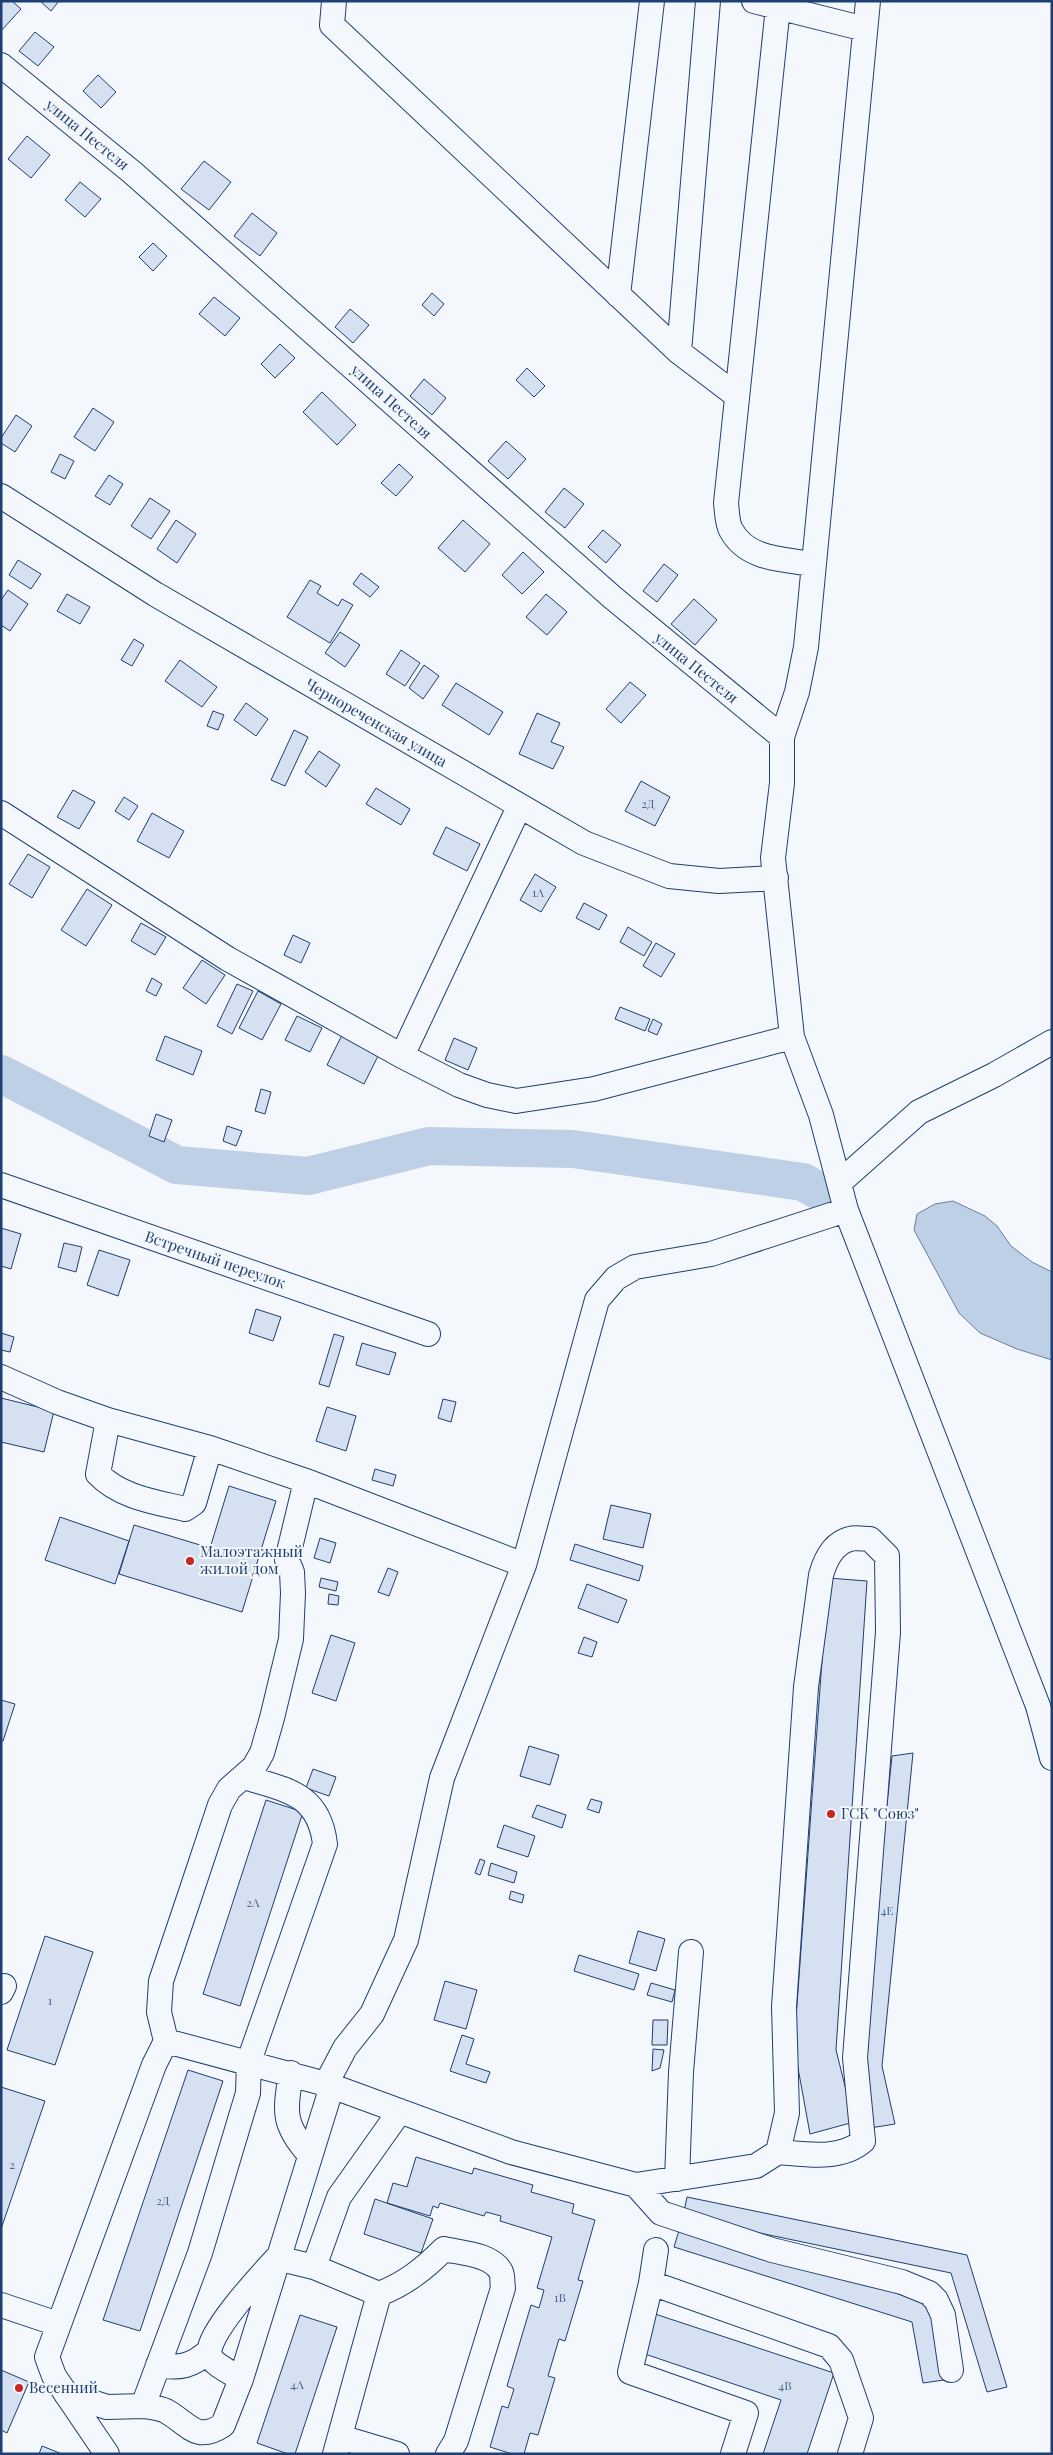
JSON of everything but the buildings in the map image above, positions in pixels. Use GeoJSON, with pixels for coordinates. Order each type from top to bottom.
{"type":"FeatureCollection","features":[{"type":"Feature","properties":{"kind":"street"},"geometry":{"type":"LineString","coordinates":[[334,1],[332,25],[678,352],[737,396]]}},
{"type":"Feature","properties":{"kind":"street"},"geometry":{"type":"LineString","coordinates":[[618,295],[652,1]]}},
{"type":"Feature","properties":{"kind":"street"},"geometry":{"type":"LineString","coordinates":[[678,352],[708,1]]}},
{"type":"Feature","properties":{"kind":"street"},"geometry":{"type":"LineString","coordinates":[[754,1],[865,29]]}},
{"type":"Feature","properties":{"kind":"street"},"geometry":{"type":"LineString","coordinates":[[868,1],[806,647],[798,692],[782,737],[782,783],[773,858],[792,1037],[821,1115],[846,1210],[1038,1706],[1052,1758]]}},
{"type":"Feature","properties":{"kind":"street"},"geometry":{"type":"LineString","coordinates":[[778,7],[726,503],[730,528],[743,546],[772,558],[813,564]]}},
{"type":"Feature","properties":{"kind":"street","name":"улица Пестеля"},"geometry":{"type":"LineString","coordinates":[[1,65],[133,173],[612,598],[782,737]]}},
{"type":"Feature","properties":{"kind":"street","name":"Чернореченская улица"},"geometry":{"type":"LineString","coordinates":[[1,496],[156,594],[519,807],[584,843],[669,876],[719,881],[776,878]]}},
{"type":"Feature","properties":{"kind":"street"},"geometry":{"type":"LineString","coordinates":[[402,1056],[519,807]]}},
{"type":"Feature","properties":{"kind":"street"},"geometry":{"type":"LineString","coordinates":[[1,813],[228,959],[402,1056],[459,1084],[487,1095],[516,1101],[594,1089],[792,1037]]}},
{"type":"Feature","properties":{"kind":"street"},"geometry":{"type":"LineString","coordinates":[[839,1183],[919,1112],[994,1075],[1052,1042]]}},
{"type":"Feature","properties":{"kind":"street","name":"Встречный переулок"},"geometry":{"type":"LineString","coordinates":[[1,1186],[428,1334]]}},
{"type":"Feature","properties":{"kind":"street"},"geometry":{"type":"LineString","coordinates":[[66,2394],[107,2407],[143,2406],[165,2411],[197,2432],[207,2433],[224,2425],[241,2379],[310,2155],[329,2085],[345,2048],[372,2014],[406,1940],[442,1778],[524,1565],[597,1300],[616,1278],[635,1267],[710,1254],[846,1210]]}},
{"type":"Feature","properties":{"kind":"street"},"geometry":{"type":"LineString","coordinates":[[1,1377],[57,1402],[108,1420],[210,1448],[306,1481],[524,1565]]}},
{"type":"Feature","properties":{"kind":"street"},"geometry":{"type":"LineString","coordinates":[[108,1420],[98,1474],[109,1485],[145,1500],[185,1509],[194,1503],[210,1448]]}},
{"type":"Feature","properties":{"kind":"street"},"geometry":{"type":"LineString","coordinates":[[107,2454],[54,2376],[47,2357],[154,2066],[166,2041],[159,2012],[161,1981],[220,1805],[229,1789],[254,1767],[262,1753],[291,1639],[292,1572],[287,1560],[306,1481]]}},
{"type":"Feature","properties":{"kind":"street"},"geometry":{"type":"LineString","coordinates":[[166,2041],[291,2073],[329,2085],[511,2152],[636,2185],[756,2166],[778,2152],[826,2155],[855,2148],[862,2142],[855,2058],[888,1632],[887,1556],[870,1539],[849,1539],[837,1547],[826,1557],[821,1575],[806,1687],[784,2006],[787,2113],[778,2152]]}},
{"type":"Feature","properties":{"kind":"street"},"geometry":{"type":"LineString","coordinates":[[143,2406],[200,2253],[248,2093],[249,2061],[325,1844],[323,1826],[316,1812],[306,1800],[287,1791],[244,1777]]}},
{"type":"Feature","properties":{"kind":"street"},"geometry":{"type":"LineString","coordinates":[[677,2179],[681,2072],[691,1952]]}},
{"type":"Feature","properties":{"kind":"street"},"geometry":{"type":"LineString","coordinates":[[291,2073],[285,2112],[296,2140],[310,2155]]}},
{"type":"Feature","properties":{"kind":"street"},"geometry":{"type":"LineString","coordinates":[[314,2267],[339,2197],[400,2111]]}},
{"type":"Feature","properties":{"kind":"street"},"geometry":{"type":"LineString","coordinates":[[636,2185],[660,2213],[772,2250],[902,2282],[929,2293],[936,2300],[943,2316],[951,2370]]}},
{"type":"Feature","properties":{"kind":"street"},"geometry":{"type":"LineString","coordinates":[[277,2258],[314,2267],[379,2294],[409,2280],[424,2270],[444,2249],[479,2257],[492,2263],[501,2273],[503,2288],[456,2440],[448,2454]]}},
{"type":"Feature","properties":{"kind":"street"},"geometry":{"type":"LineString","coordinates":[[656,2250],[651,2283],[630,2372],[746,2413],[734,2454]]}},
{"type":"Feature","properties":{"kind":"street"},"geometry":{"type":"LineString","coordinates":[[158,2365],[172,2368],[188,2367],[209,2352],[213,2340],[248,2288],[277,2258]]}},
{"type":"Feature","properties":{"kind":"street"},"geometry":{"type":"LineString","coordinates":[[651,2283],[829,2346],[841,2360],[861,2418],[850,2454]]}},
{"type":"Feature","properties":{"kind":"street"},"geometry":{"type":"LineString","coordinates":[[379,2294],[338,2445],[397,2454]]}},
{"type":"Feature","properties":{"kind":"street"},"geometry":{"type":"LineString","coordinates":[[1,2305],[58,2324]]}},
{"type":"Feature","properties":{"kind":"street"},"geometry":{"type":"LineString","coordinates":[[209,2352],[211,2358],[241,2379]]}},
{"type":"Feature","properties":{"kind":"street"},"geometry":{"type":"LineString","coordinates":[[66,2394],[120,2454]]}},
{"type":"Feature","properties":{"kind":"water"},"geometry":{"type":"Polygon","coordinates":[[[953,1201],[985,1216],[997,1226],[1011,1246],[1032,1262],[1052,1272],[1052,1360],[1017,1349],[980,1333],[959,1313],[914,1230],[917,1214],[935,1204],[953,1201]]]}},
{"type":"Feature","properties":{"kind":"waterway"},"geometry":{"type":"LineString","coordinates":[[1,1074],[177,1165],[308,1176],[429,1146],[573,1149],[803,1182],[817,1190]]}},
{"type":"Feature","properties":{"kind":"place","name":"Малоэтажный жилой дом"},"geometry":{"type":"Point","coordinates":[190,1561]}},
{"type":"Feature","properties":{"kind":"place","name":"ГСК \"Союз\""},"geometry":{"type":"Point","coordinates":[831,1814]}},
{"type":"Feature","properties":{"kind":"place","name":"Весенний"},"geometry":{"type":"Point","coordinates":[19,2388]}}]}
